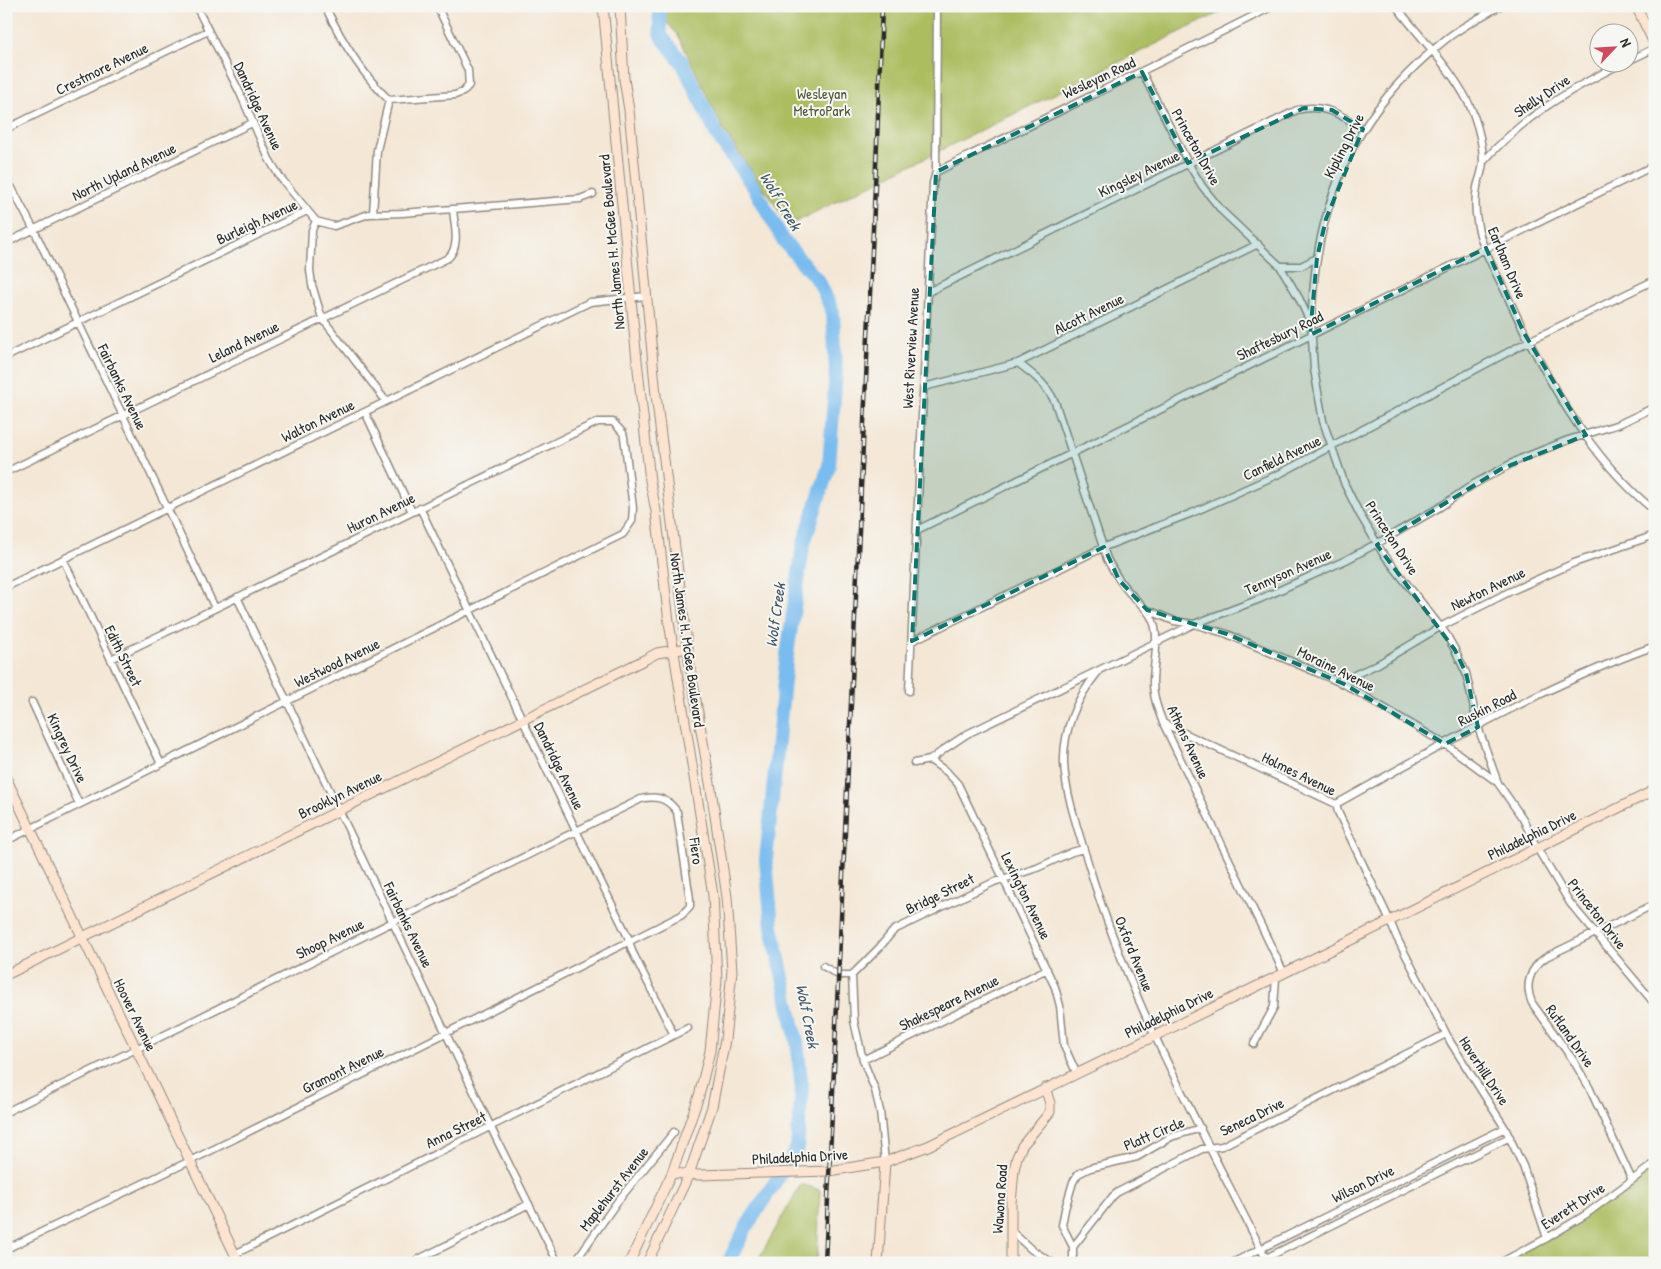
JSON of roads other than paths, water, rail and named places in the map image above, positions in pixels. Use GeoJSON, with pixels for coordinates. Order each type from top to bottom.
{"type":"FeatureCollection","features":[{"type":"Feature","properties":{"kind":"main road","name":"North James H. McGee Boulevard"},"geometry":{"type":"LineString","coordinates":[[604,6],[649,474],[656,510],[666,596],[688,746],[713,895],[718,980],[710,1050],[704,1080],[672,1173],[629,1263]]}},
{"type":"Feature","properties":{"kind":"main road","name":"North James H. McGee Boulevard"},"geometry":{"type":"LineString","coordinates":[[620,6],[624,79],[629,110],[657,405],[688,648],[727,897],[732,971],[726,1040],[709,1116],[689,1174],[647,1263]]}},
{"type":"Feature","properties":{"kind":"main road"},"geometry":{"type":"LineString","coordinates":[[1636,6],[1655,46]]}},
{"type":"Feature","properties":{"kind":"main road","name":"Brooklyn Avenue"},"geometry":{"type":"LineString","coordinates":[[6,975],[658,653],[688,648]]}},
{"type":"Feature","properties":{"kind":"main road","name":"Hoover Avenue"},"geometry":{"type":"LineString","coordinates":[[6,778],[237,1260]]}},
{"type":"Feature","properties":{"kind":"main road","name":"Philadelphia Drive"},"geometry":{"type":"LineString","coordinates":[[672,1173],[724,1174],[829,1171],[885,1162],[938,1141],[1655,790]]}},
{"type":"Feature","properties":{"kind":"main road","name":"Wawona Road"},"geometry":{"type":"LineString","coordinates":[[1011,1263],[1011,1203],[1017,1158],[1030,1135],[1050,1112],[1050,1103],[1045,1088]]}},
{"type":"Feature","properties":{"kind":"main road"},"geometry":{"type":"LineString","coordinates":[[878,1263],[885,1162]]}},
{"type":"Feature","properties":{"kind":"street","name":"Dandridge Avenue"},"geometry":{"type":"LineString","coordinates":[[196,6],[274,168],[307,211]]}},
{"type":"Feature","properties":{"kind":"street"},"geometry":{"type":"LineString","coordinates":[[325,6],[356,62],[370,80],[390,100],[454,95],[465,90],[470,85],[470,75],[438,6]]}},
{"type":"Feature","properties":{"kind":"street","name":"West Riverview Avenue"},"geometry":{"type":"LineString","coordinates":[[909,691],[933,182],[936,172],[937,6]]}},
{"type":"Feature","properties":{"kind":"street","name":"Wesleyan Road"},"geometry":{"type":"LineString","coordinates":[[936,172],[1273,6]]}},
{"type":"Feature","properties":{"kind":"street","name":"Earlham Drive"},"geometry":{"type":"LineString","coordinates":[[1396,6],[1450,74],[1467,100],[1477,125],[1483,162],[1475,208],[1477,222],[1486,248],[1529,341],[1550,379],[1605,462],[1655,510]]}},
{"type":"Feature","properties":{"kind":"street","name":"Kipling Drive"},"geometry":{"type":"LineString","coordinates":[[1310,324],[1317,258],[1333,197],[1363,129],[1400,82],[1432,51],[1457,31],[1500,6]]}},
{"type":"Feature","properties":{"kind":"street","name":"Crestmore Avenue"},"geometry":{"type":"LineString","coordinates":[[6,129],[208,31]]}},
{"type":"Feature","properties":{"kind":"street"},"geometry":{"type":"LineString","coordinates":[[1638,55],[1655,46]]}},
{"type":"Feature","properties":{"kind":"street","name":"Princeton Drive"},"geometry":{"type":"LineString","coordinates":[[1142,72],[1188,164],[1213,202],[1280,266],[1294,289],[1310,324],[1318,395],[1332,447],[1345,485],[1377,544],[1440,627],[1455,650],[1466,673],[1478,727],[1498,783],[1523,819],[1537,848],[1570,903],[1594,934],[1655,1004]]}},
{"type":"Feature","properties":{"kind":"street","name":"Shelly Drive"},"geometry":{"type":"LineString","coordinates":[[1483,162],[1513,131],[1546,105],[1605,72]]}},
{"type":"Feature","properties":{"kind":"street"},"geometry":{"type":"LineString","coordinates":[[373,214],[377,150],[390,100]]}},
{"type":"Feature","properties":{"kind":"street","name":"Kingsley Avenue"},"geometry":{"type":"LineString","coordinates":[[928,292],[1290,113],[1314,107],[1332,110],[1363,129]]}},
{"type":"Feature","properties":{"kind":"street","name":"North Upland Avenue"},"geometry":{"type":"LineString","coordinates":[[6,243],[252,123]]}},
{"type":"Feature","properties":{"kind":"street","name":"Shaftesbury Road"},"geometry":{"type":"LineString","coordinates":[[917,530],[1655,165]]}},
{"type":"Feature","properties":{"kind":"street","name":"Fairbanks Avenue"},"geometry":{"type":"LineString","coordinates":[[6,177],[34,230],[215,608]]}},
{"type":"Feature","properties":{"kind":"street","name":"Burleigh Avenue"},"geometry":{"type":"LineString","coordinates":[[6,357],[307,211],[316,221],[334,226],[369,214],[580,199],[593,194]]}},
{"type":"Feature","properties":{"kind":"street","name":"Leland Avenue"},"geometry":{"type":"LineString","coordinates":[[6,472],[448,258],[454,250],[456,243],[453,209]]}},
{"type":"Feature","properties":{"kind":"street"},"geometry":{"type":"LineString","coordinates":[[316,221],[312,230],[310,270],[312,285],[322,318],[386,401]]}},
{"type":"Feature","properties":{"kind":"street","name":"Alcott Avenue"},"geometry":{"type":"LineString","coordinates":[[924,387],[1018,363],[1258,244]]}},
{"type":"Feature","properties":{"kind":"street"},"geometry":{"type":"LineString","coordinates":[[1280,266],[1301,266],[1317,258]]}},
{"type":"Feature","properties":{"kind":"street","name":"Canfield Avenue"},"geometry":{"type":"LineString","coordinates":[[912,641],[1104,547],[1234,495],[1332,447],[1529,341],[1655,280]]}},
{"type":"Feature","properties":{"kind":"street","name":"Walton Avenue"},"geometry":{"type":"LineString","coordinates":[[6,587],[590,302],[646,296]]}},
{"type":"Feature","properties":{"kind":"street","name":"Athens Avenue"},"geometry":{"type":"LineString","coordinates":[[1018,363],[1041,380],[1050,392],[1107,559],[1127,591],[1147,610],[1156,629],[1157,652],[1153,676],[1154,692],[1163,723],[1280,975]]}},
{"type":"Feature","properties":{"kind":"street","name":"Tennyson Avenue"},"geometry":{"type":"LineString","coordinates":[[930,760],[967,734],[1194,624],[1260,599],[1319,573],[1377,544],[1502,469],[1539,451],[1619,424],[1655,407]]}},
{"type":"Feature","properties":{"kind":"street"},"geometry":{"type":"LineString","coordinates":[[365,412],[412,512]]}},
{"type":"Feature","properties":{"kind":"street","name":"Huron Avenue"},"geometry":{"type":"LineString","coordinates":[[111,659],[598,422],[614,422],[623,433],[629,475]]}},
{"type":"Feature","properties":{"kind":"street","name":"Westwood Avenue"},"geometry":{"type":"LineString","coordinates":[[6,840],[623,534],[632,521],[633,514],[629,475]]}},
{"type":"Feature","properties":{"kind":"street","name":"Dandridge Avenue"},"geometry":{"type":"LineString","coordinates":[[420,508],[674,1035]]}},
{"type":"Feature","properties":{"kind":"street","name":"Newton Avenue"},"geometry":{"type":"LineString","coordinates":[[1339,682],[1378,664],[1478,606],[1549,574],[1655,534]]}},
{"type":"Feature","properties":{"kind":"street","name":"Edith Street"},"geometry":{"type":"LineString","coordinates":[[63,559],[161,764]]}},
{"type":"Feature","properties":{"kind":"street","name":"Fairbanks Avenue"},"geometry":{"type":"LineString","coordinates":[[237,598],[558,1263]]}},
{"type":"Feature","properties":{"kind":"street","name":"Moraine Avenue"},"geometry":{"type":"LineString","coordinates":[[1147,610],[1174,621],[1194,624],[1227,634],[1339,682],[1445,744],[1498,783]]}},
{"type":"Feature","properties":{"kind":"street","name":"Ruskin Road"},"geometry":{"type":"LineString","coordinates":[[1336,804],[1445,744],[1580,675],[1655,646]]}},
{"type":"Feature","properties":{"kind":"street","name":"Oxford Avenue"},"geometry":{"type":"LineString","coordinates":[[1100,670],[1087,685],[1070,721],[1065,743],[1066,777],[1083,849],[1117,949],[1155,1034],[1267,1260]]}},
{"type":"Feature","properties":{"kind":"street","name":"Kingrey Drive"},"geometry":{"type":"LineString","coordinates":[[32,702],[79,804]]}},
{"type":"Feature","properties":{"kind":"street","name":"Holmes Avenue"},"geometry":{"type":"LineString","coordinates":[[1163,723],[1336,804],[1338,812],[1390,921]]}},
{"type":"Feature","properties":{"kind":"street"},"geometry":{"type":"LineString","coordinates":[[914,763],[930,760]]}},
{"type":"Feature","properties":{"kind":"street","name":"Lexington Avenue"},"geometry":{"type":"LineString","coordinates":[[930,760],[947,772],[958,784],[1047,969],[1055,987],[1060,1006],[1064,1046],[1076,1072]]}},
{"type":"Feature","properties":{"kind":"street","name":"Shoop Avenue"},"geometry":{"type":"LineString","coordinates":[[6,1112],[641,798],[653,796],[665,800]]}},
{"type":"Feature","properties":{"kind":"street","name":"Fiero"},"geometry":{"type":"LineString","coordinates":[[665,800],[673,806],[679,818],[690,899],[688,910]]}},
{"type":"Feature","properties":{"kind":"street","name":"Bridge Street"},"geometry":{"type":"LineString","coordinates":[[852,975],[894,930],[994,882],[1037,868],[1083,849]]}},
{"type":"Feature","properties":{"kind":"street","name":"Rutland Drive"},"geometry":{"type":"LineString","coordinates":[[1632,1180],[1590,1087],[1532,1003],[1529,994],[1530,975],[1540,962],[1655,904]]}},
{"type":"Feature","properties":{"kind":"street","name":"Gramont Avenue"},"geometry":{"type":"LineString","coordinates":[[6,1249],[682,916],[688,910]]}},
{"type":"Feature","properties":{"kind":"street","name":"Haverhill Drive"},"geometry":{"type":"LineString","coordinates":[[1390,921],[1446,1034],[1510,1137],[1526,1174],[1548,1238]]}},
{"type":"Feature","properties":{"kind":"street"},"geometry":{"type":"LineString","coordinates":[[823,966],[838,974],[852,975],[854,1021],[863,1060],[875,1090],[880,1111],[885,1162]]}},
{"type":"Feature","properties":{"kind":"street","name":"Shakespeare Avenue"},"geometry":{"type":"LineString","coordinates":[[863,1060],[1047,969]]}},
{"type":"Feature","properties":{"kind":"street"},"geometry":{"type":"LineString","coordinates":[[1254,1044],[1274,1007],[1280,975]]}},
{"type":"Feature","properties":{"kind":"street","name":"Anna Street"},"geometry":{"type":"LineString","coordinates":[[237,1260],[492,1126],[688,1028]]}},
{"type":"Feature","properties":{"kind":"street","name":"Seneca Drive"},"geometry":{"type":"LineString","coordinates":[[1073,1247],[1118,1192],[1202,1150],[1222,1146],[1446,1034]]}},
{"type":"Feature","properties":{"kind":"street","name":"Platt Circle"},"geometry":{"type":"LineString","coordinates":[[1073,1247],[1062,1225],[1073,1182],[1078,1174],[1090,1168],[1137,1157],[1171,1137],[1201,1128]]}},
{"type":"Feature","properties":{"kind":"street","name":"Wilson Drive"},"geometry":{"type":"LineString","coordinates":[[1232,1263],[1505,1128]]}},
{"type":"Feature","properties":{"kind":"street","name":"Maplehurst Avenue"},"geometry":{"type":"LineString","coordinates":[[577,1263],[579,1256],[617,1202],[674,1132]]}},
{"type":"Feature","properties":{"kind":"street","name":"Wilson Drive"},"geometry":{"type":"LineString","coordinates":[[1256,1263],[1267,1260],[1510,1137]]}},
{"type":"Feature","properties":{"kind":"street","name":"Everett Drive"},"geometry":{"type":"LineString","coordinates":[[1500,1263],[1511,1260],[1585,1215],[1655,1163]]}},
{"type":"Feature","properties":{"kind":"street"},"geometry":{"type":"LineString","coordinates":[[411,1263],[529,1204]]}},
{"type":"Feature","properties":{"kind":"street"},"geometry":{"type":"LineString","coordinates":[[1011,1231],[1032,1250],[1052,1263]]}},
{"type":"Feature","properties":{"kind":"street"},"geometry":{"type":"LineString","coordinates":[[1073,1247],[1074,1263]]}},
{"type":"Feature","properties":{"kind":"waterway","name":"Wolf Creek"},"geometry":{"type":"LineString","coordinates":[[661,6],[659,10],[661,36],[682,62],[718,137],[755,189],[783,240],[819,282],[833,312],[836,371],[829,466],[803,546],[786,662],[766,860],[772,927],[797,1042],[802,1090],[797,1148],[745,1229],[728,1263]]}},
{"type":"Feature","properties":{"kind":"railway"},"geometry":{"type":"LineString","coordinates":[[825,1263],[882,6]]}},
{"type":"Feature","properties":{"kind":"park label","name":"Wesleyan MetroPark"},"geometry":{"type":"Point","coordinates":[822,102]}}]}
